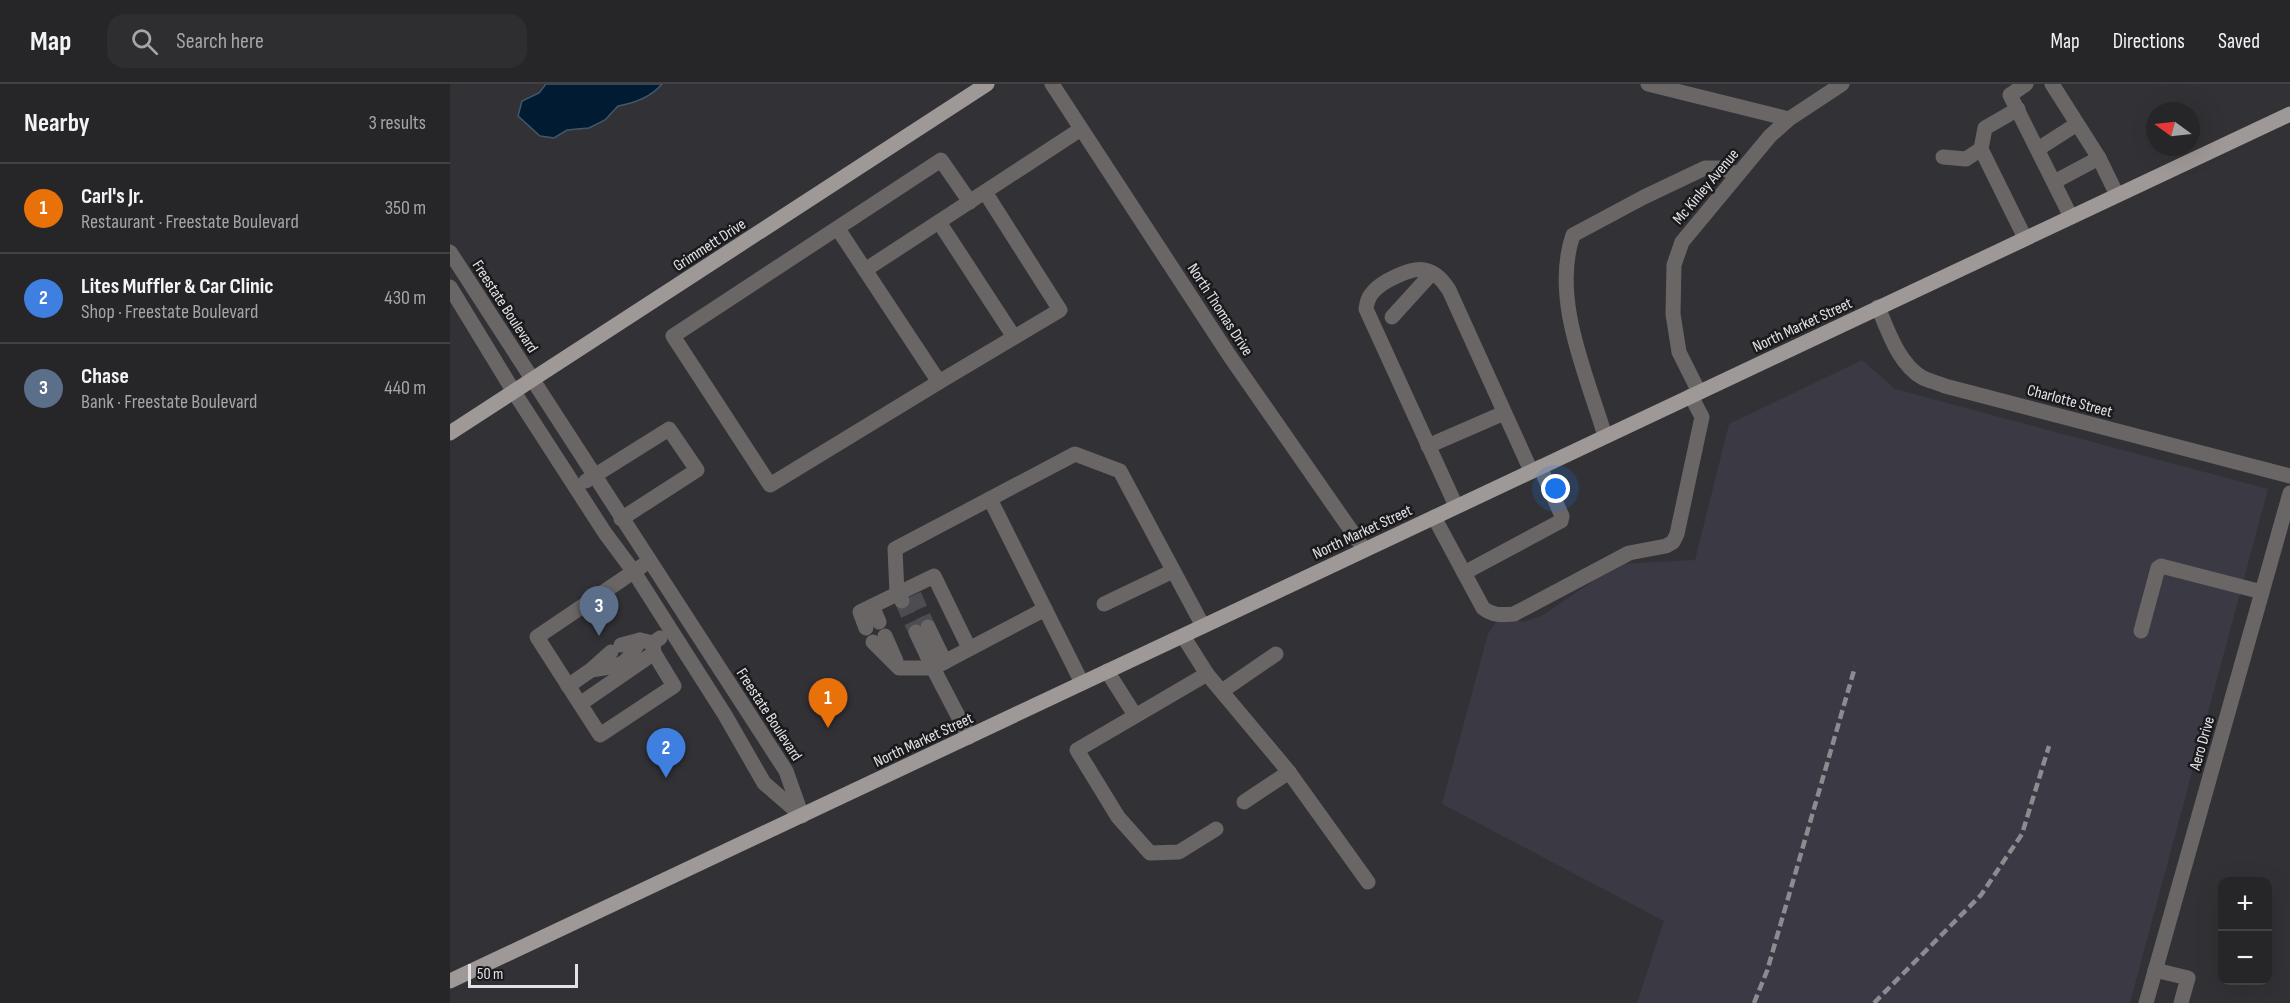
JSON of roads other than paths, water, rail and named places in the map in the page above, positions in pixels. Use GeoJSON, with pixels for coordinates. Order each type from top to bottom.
{"type":"FeatureCollection","features":[{"type":"Feature","properties":{"kind":"main road","name":"Grimmett Drive"},"geometry":{"type":"LineString","coordinates":[[450,434],[987,84]]}},
{"type":"Feature","properties":{"kind":"main road","name":"North Market Street"},"geometry":{"type":"LineString","coordinates":[[450,981],[2290,114]]}},
{"type":"Feature","properties":{"kind":"street","name":"North Thomas Drive"},"geometry":{"type":"LineString","coordinates":[[1052,84],[1229,355],[1365,549]]}},
{"type":"Feature","properties":{"kind":"street"},"geometry":{"type":"LineString","coordinates":[[1648,84],[1789,119]]}},
{"type":"Feature","properties":{"kind":"street","name":"Mc Kinley Avenue"},"geometry":{"type":"LineString","coordinates":[[1464,573],[1483,608],[1497,615],[1514,614],[1629,553],[1666,546],[1674,542],[1702,417],[1679,352],[1676,333],[1672,294],[1674,265],[1682,242],[1770,136],[1789,119],[1842,84]]}},
{"type":"Feature","properties":{"kind":"street"},"geometry":{"type":"LineString","coordinates":[[2026,84],[2010,95],[2071,217]]}},
{"type":"Feature","properties":{"kind":"street"},"geometry":{"type":"LineString","coordinates":[[2052,84],[2099,158],[2117,195]]}},
{"type":"Feature","properties":{"kind":"street"},"geometry":{"type":"LineString","coordinates":[[2018,109],[1985,129],[1981,150],[2025,238]]}},
{"type":"Feature","properties":{"kind":"street"},"geometry":{"type":"LineString","coordinates":[[2038,149],[2077,124]]}},
{"type":"Feature","properties":{"kind":"street"},"geometry":{"type":"LineString","coordinates":[[865,270],[1081,129]]}},
{"type":"Feature","properties":{"kind":"street"},"geometry":{"type":"LineString","coordinates":[[1943,157],[1966,159],[1981,150]]}},
{"type":"Feature","properties":{"kind":"street"},"geometry":{"type":"LineString","coordinates":[[2054,182],[2099,158]]}},
{"type":"Feature","properties":{"kind":"street"},"geometry":{"type":"LineString","coordinates":[[970,202],[941,160],[673,336],[770,485],[1060,310],[986,192]]}},
{"type":"Feature","properties":{"kind":"street"},"geometry":{"type":"LineString","coordinates":[[1605,436],[1569,319],[1565,264],[1573,235],[1644,197],[1706,168],[1720,168],[1738,174]]}},
{"type":"Feature","properties":{"kind":"street"},"geometry":{"type":"LineString","coordinates":[[939,222],[1014,337]]}},
{"type":"Feature","properties":{"kind":"street"},"geometry":{"type":"LineString","coordinates":[[838,229],[939,382]]}},
{"type":"Feature","properties":{"kind":"street","name":"Freestate Boulevard"},"geometry":{"type":"LineString","coordinates":[[450,252],[786,771],[802,816]]}},
{"type":"Feature","properties":{"kind":"street"},"geometry":{"type":"LineString","coordinates":[[1434,517],[1464,573],[1561,521],[1562,516],[1504,413],[1449,290],[1441,279],[1421,269],[1402,274],[1374,291],[1368,299],[1366,309],[1456,506]]}},
{"type":"Feature","properties":{"kind":"street"},"geometry":{"type":"LineString","coordinates":[[1392,317],[1432,273]]}},
{"type":"Feature","properties":{"kind":"street"},"geometry":{"type":"LineString","coordinates":[[450,287],[514,392],[634,572],[737,734],[764,783],[802,816]]}},
{"type":"Feature","properties":{"kind":"street","name":"Charlotte Street"},"geometry":{"type":"LineString","coordinates":[[1878,307],[1901,356],[1910,368],[1922,377],[1945,386],[2290,476]]}},
{"type":"Feature","properties":{"kind":"street"},"geometry":{"type":"LineString","coordinates":[[1428,446],[1504,413]]}},
{"type":"Feature","properties":{"kind":"street"},"geometry":{"type":"LineString","coordinates":[[576,487],[669,429],[696,470],[621,519]]}},
{"type":"Feature","properties":{"kind":"street"},"geometry":{"type":"LineString","coordinates":[[906,594],[895,549],[1075,454],[1120,471],[1203,626]]}},
{"type":"Feature","properties":{"kind":"street","name":"Aero Drive"},"geometry":{"type":"LineString","coordinates":[[2146,1003],[2290,493]]}},
{"type":"Feature","properties":{"kind":"street"},"geometry":{"type":"LineString","coordinates":[[990,499],[1082,683]]}},
{"type":"Feature","properties":{"kind":"street"},"geometry":{"type":"LineString","coordinates":[[649,561],[537,637],[600,735],[674,686],[649,645]]}},
{"type":"Feature","properties":{"kind":"street"},"geometry":{"type":"LineString","coordinates":[[2141,632],[2158,568],[2161,566],[2262,592]]}},
{"type":"Feature","properties":{"kind":"street"},"geometry":{"type":"LineString","coordinates":[[1104,604],[1173,571]]}},
{"type":"Feature","properties":{"kind":"street"},"geometry":{"type":"LineString","coordinates":[[969,648],[934,576],[906,594],[872,606],[876,632],[899,668],[939,665],[1045,609]]}},
{"type":"Feature","properties":{"kind":"street"},"geometry":{"type":"LineString","coordinates":[[580,704],[649,645],[688,620]]}},
{"type":"Feature","properties":{"kind":"street"},"geometry":{"type":"LineString","coordinates":[[922,630],[969,737]]}},
{"type":"Feature","properties":{"kind":"street"},"geometry":{"type":"LineString","coordinates":[[1183,636],[1207,674],[1289,772],[1368,882]]}},
{"type":"Feature","properties":{"kind":"street"},"geometry":{"type":"LineString","coordinates":[[568,686],[616,648],[649,645]]}},
{"type":"Feature","properties":{"kind":"street"},"geometry":{"type":"LineString","coordinates":[[591,670],[649,645]]}},
{"type":"Feature","properties":{"kind":"street"},"geometry":{"type":"LineString","coordinates":[[1222,691],[1276,654]]}},
{"type":"Feature","properties":{"kind":"street"},"geometry":{"type":"LineString","coordinates":[[1107,671],[1135,715]]}},
{"type":"Feature","properties":{"kind":"street"},"geometry":{"type":"LineString","coordinates":[[1207,674],[1077,750],[1118,817],[1150,853],[1179,852],[1216,829]]}},
{"type":"Feature","properties":{"kind":"street"},"geometry":{"type":"LineString","coordinates":[[1244,802],[1289,772]]}},
{"type":"Feature","properties":{"kind":"street"},"geometry":{"type":"LineString","coordinates":[[2155,970],[2188,978],[2181,1003]]}},
{"type":"Feature","properties":{"kind":"water"},"geometry":{"type":"Polygon","coordinates":[[[546,84],[662,84],[642,99],[618,106],[605,120],[589,128],[567,130],[554,138],[540,136],[518,116],[522,101],[539,93],[546,84]]]}},
{"type":"Feature","properties":{"kind":"tunnel"},"geometry":{"type":"LineString","coordinates":[[914,595],[928,627]]}},
{"type":"Feature","properties":{"kind":"tunnel"},"geometry":{"type":"LineString","coordinates":[[902,601],[916,632]]}},
{"type":"Feature","properties":{"kind":"railway"},"geometry":{"type":"LineString","coordinates":[[1754,1003],[1767,971],[1855,667]]}},
{"type":"Feature","properties":{"kind":"railway"},"geometry":{"type":"LineString","coordinates":[[1874,1003],[1981,895],[2022,834],[2049,746]]}},
{"type":"Feature","properties":{"kind":"place","name":"Chase"},"geometry":{"type":"Point","coordinates":[599,636]}},
{"type":"Feature","properties":{"kind":"place","name":"Carl's Jr."},"geometry":{"type":"Point","coordinates":[828,728]}},
{"type":"Feature","properties":{"kind":"place","name":"Lites Muffler & Car Clinic"},"geometry":{"type":"Point","coordinates":[666,778]}}]}
